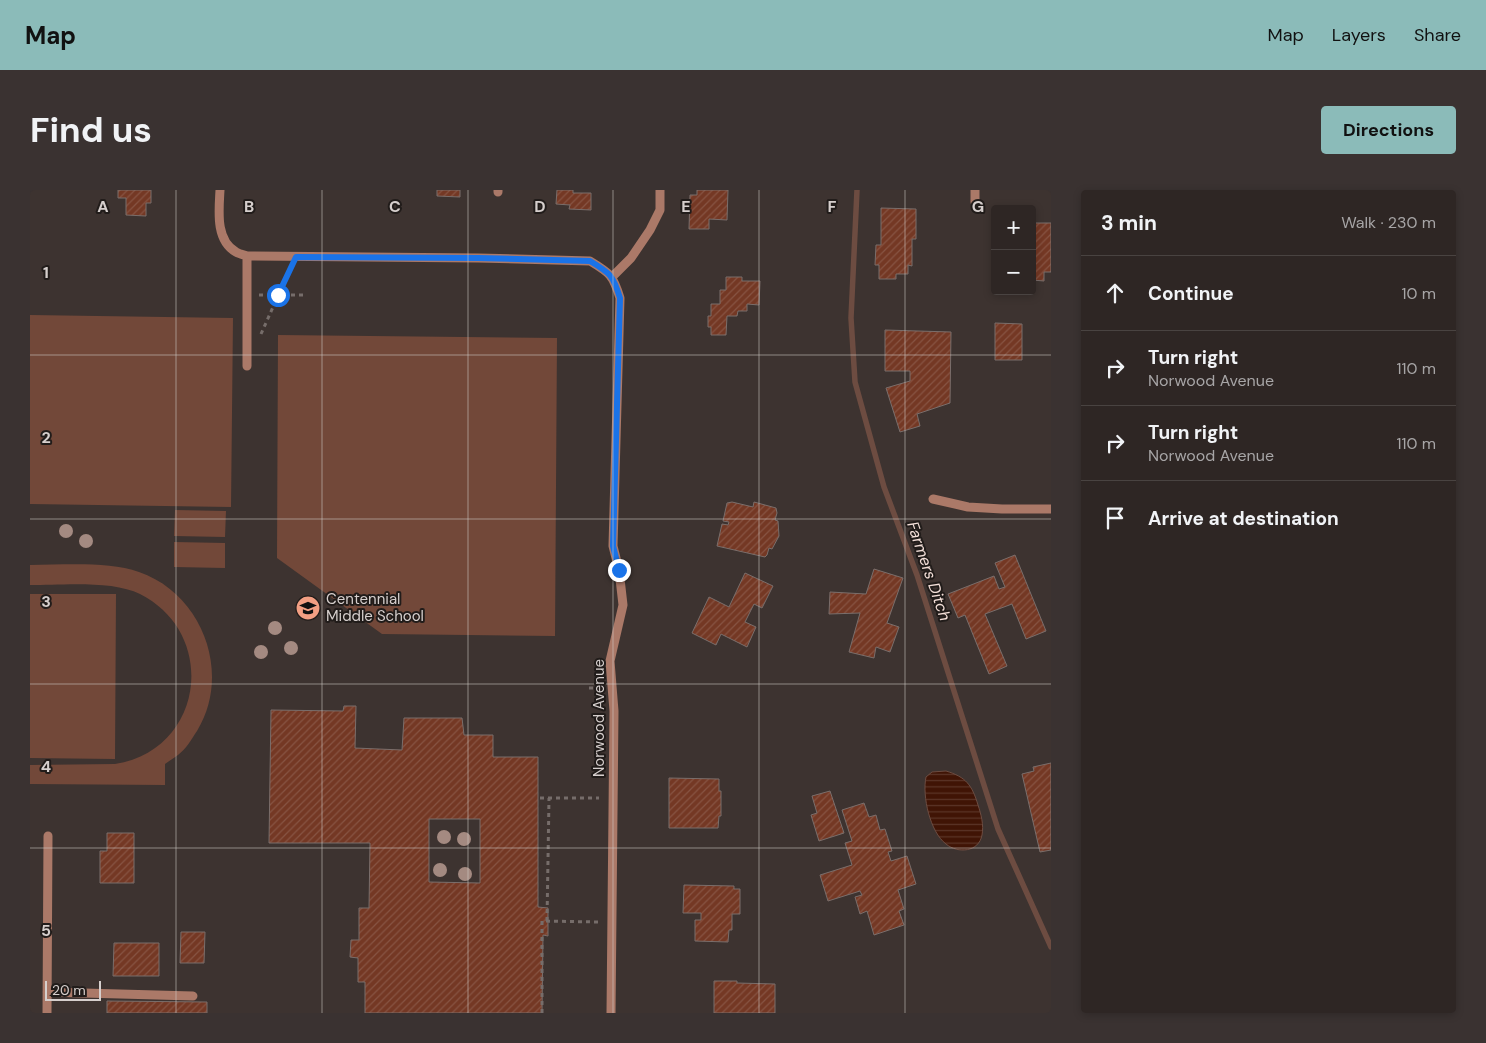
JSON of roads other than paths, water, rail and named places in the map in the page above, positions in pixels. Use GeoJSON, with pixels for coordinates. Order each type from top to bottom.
{"type":"FeatureCollection","features":[{"type":"Feature","properties":{"kind":"street"},"geometry":{"type":"LineString","coordinates":[[220,190],[219,222],[226,243],[235,252],[247,256],[590,261],[612,276],[631,258],[650,230],[660,210],[660,190]]}},
{"type":"Feature","properties":{"kind":"street"},"geometry":{"type":"LineString","coordinates":[[975,190],[975,202]]}},
{"type":"Feature","properties":{"kind":"street"},"geometry":{"type":"LineString","coordinates":[[247,256],[247,366]]}},
{"type":"Feature","properties":{"kind":"street","name":"Norwood Avenue"},"geometry":{"type":"LineString","coordinates":[[611,1013],[614,711],[610,661],[622,605],[619,570],[613,546],[620,298],[612,276]]}},
{"type":"Feature","properties":{"kind":"street"},"geometry":{"type":"LineString","coordinates":[[933,499],[968,507],[1051,510]]}},
{"type":"Feature","properties":{"kind":"street"},"geometry":{"type":"LineString","coordinates":[[47,1013],[48,836]]}},
{"type":"Feature","properties":{"kind":"street"},"geometry":{"type":"LineString","coordinates":[[47,992],[193,996]]}},
{"type":"Feature","properties":{"kind":"waterway","name":"Farmers Ditch"},"geometry":{"type":"LineString","coordinates":[[857,190],[851,318],[855,382],[884,487],[917,575],[998,829],[1051,947]]}},
{"type":"Feature","properties":{"kind":"place","name":"Centennial Middle School"},"geometry":{"type":"Point","coordinates":[308,608]}}]}
